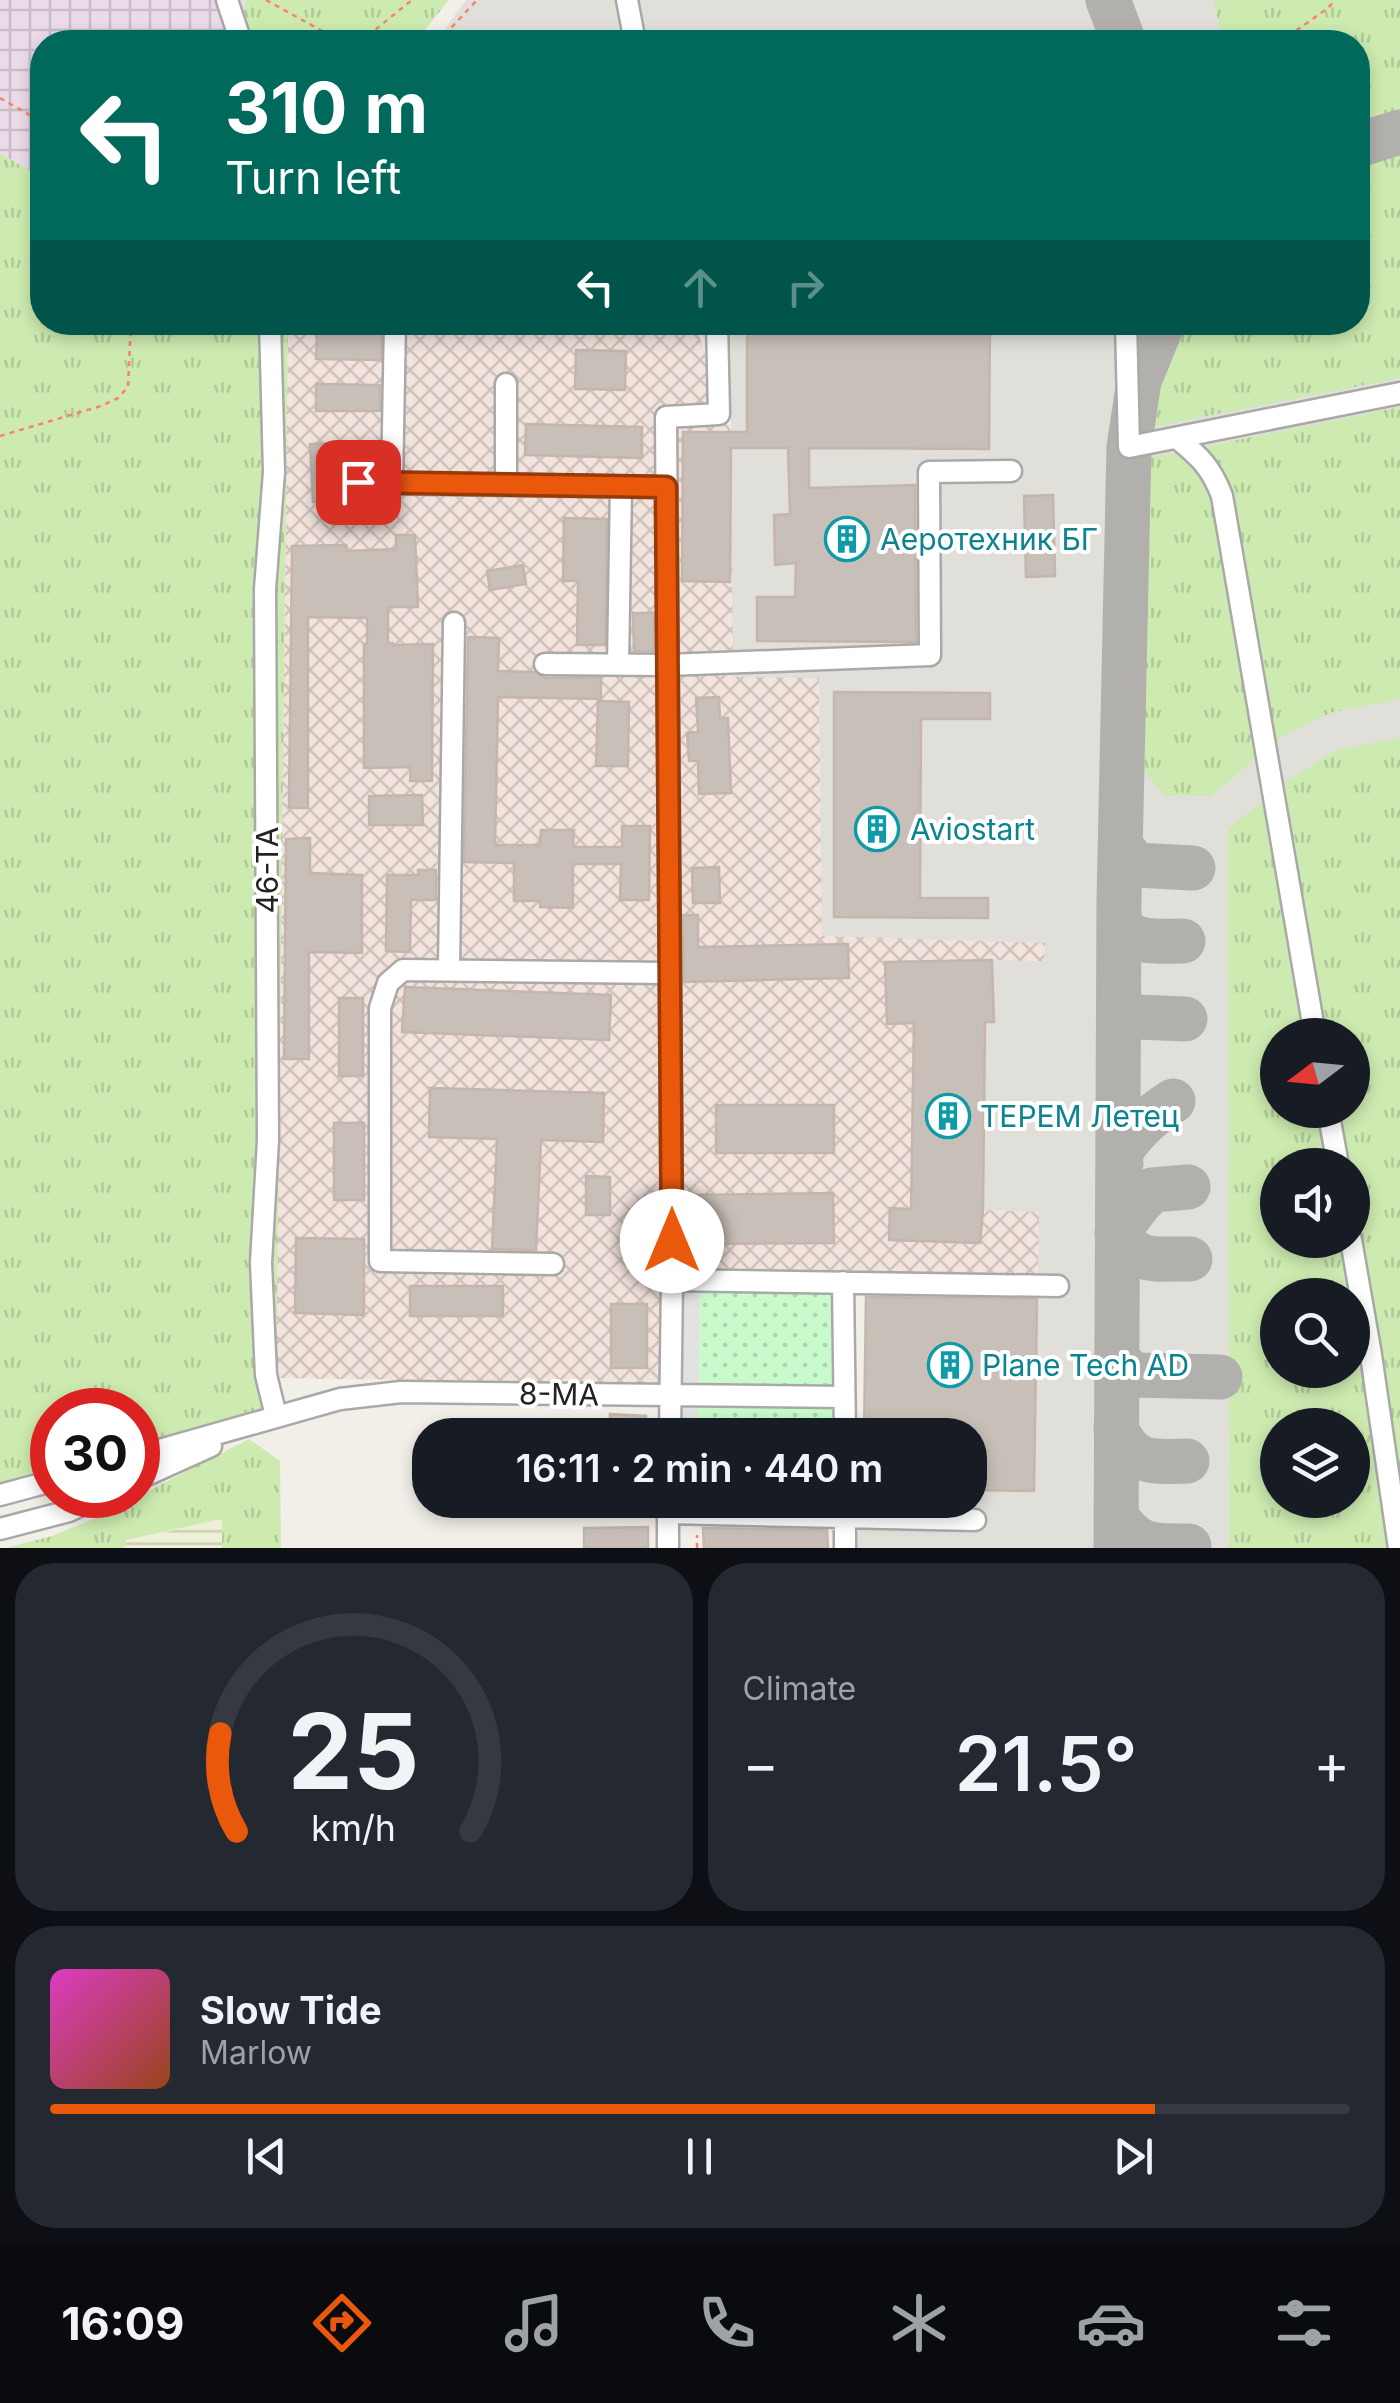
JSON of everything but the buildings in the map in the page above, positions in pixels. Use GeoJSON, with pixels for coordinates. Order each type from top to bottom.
{"type":"FeatureCollection","features":[{"type":"Feature","properties":{"kind":"street"},"geometry":{"type":"LineString","coordinates":[[627,0],[633,30]]}},
{"type":"Feature","properties":{"kind":"street","name":"46-ТА"},"geometry":{"type":"LineString","coordinates":[[270,335],[274,472],[266,589],[268,1140],[261,1262],[266,1375],[276,1416]]}},
{"type":"Feature","properties":{"kind":"street"},"geometry":{"type":"LineString","coordinates":[[392,483],[396,335]]}},
{"type":"Feature","properties":{"kind":"street"},"geometry":{"type":"LineString","coordinates":[[670,1418],[666,417],[719,414],[718,335]]}},
{"type":"Feature","properties":{"kind":"street"},"geometry":{"type":"LineString","coordinates":[[1126,335],[1129,447],[1400,393]]}},
{"type":"Feature","properties":{"kind":"street"},"geometry":{"type":"LineString","coordinates":[[506,384],[506,485]]}},
{"type":"Feature","properties":{"kind":"street"},"geometry":{"type":"LineString","coordinates":[[1177,438],[1205,461],[1222,496],[1312,1018]]}},
{"type":"Feature","properties":{"kind":"street"},"geometry":{"type":"LineString","coordinates":[[545,664],[667,665],[930,655],[929,472],[1011,471]]}},
{"type":"Feature","properties":{"kind":"street"},"geometry":{"type":"LineString","coordinates":[[358,482],[666,487]]}},
{"type":"Feature","properties":{"kind":"street"},"geometry":{"type":"LineString","coordinates":[[618,664],[620,486]]}},
{"type":"Feature","properties":{"kind":"street"},"geometry":{"type":"LineString","coordinates":[[448,968],[454,623]]}},
{"type":"Feature","properties":{"kind":"street"},"geometry":{"type":"LineString","coordinates":[[553,1264],[380,1261],[380,1008],[388,983],[403,970],[448,968],[670,973]]}},
{"type":"Feature","properties":{"kind":"street"},"geometry":{"type":"LineString","coordinates":[[1354,1258],[1399,1548]]}},
{"type":"Feature","properties":{"kind":"street"},"geometry":{"type":"LineString","coordinates":[[672,1280],[1058,1286]]}},
{"type":"Feature","properties":{"kind":"street"},"geometry":{"type":"LineString","coordinates":[[843,1282],[844,1418]]}},
{"type":"Feature","properties":{"kind":"street","name":"8-МА"},"geometry":{"type":"LineString","coordinates":[[160,1450],[340,1399],[402,1392],[844,1397]]}},
{"type":"Feature","properties":{"kind":"street","name":"8-МА"},"geometry":{"type":"LineString","coordinates":[[160,1469],[276,1416]]}},
{"type":"Feature","properties":{"kind":"street"},"geometry":{"type":"LineString","coordinates":[[0,1495],[30,1487]]}},
{"type":"Feature","properties":{"kind":"street"},"geometry":{"type":"LineString","coordinates":[[0,1530],[41,1518]]}},
{"type":"Feature","properties":{"kind":"street"},"geometry":{"type":"LineString","coordinates":[[668,1518],[668,1548]]}},
{"type":"Feature","properties":{"kind":"street"},"geometry":{"type":"LineString","coordinates":[[845,1518],[845,1548]]}},
{"type":"Feature","properties":{"kind":"street"},"geometry":{"type":"LineString","coordinates":[[953,1518],[975,1520]]}},
{"type":"Feature","properties":{"kind":"path"},"geometry":{"type":"LineString","coordinates":[[266,0],[320,30]]}},
{"type":"Feature","properties":{"kind":"path"},"geometry":{"type":"LineString","coordinates":[[375,30],[412,0]]}},
{"type":"Feature","properties":{"kind":"path"},"geometry":{"type":"LineString","coordinates":[[449,30],[477,0]]}},
{"type":"Feature","properties":{"kind":"path"},"geometry":{"type":"LineString","coordinates":[[1297,30],[1336,0]]}},
{"type":"Feature","properties":{"kind":"path"},"geometry":{"type":"LineString","coordinates":[[0,98],[30,115]]}},
{"type":"Feature","properties":{"kind":"path"},"geometry":{"type":"LineString","coordinates":[[0,436],[118,398],[128,386],[131,335]]}},
{"type":"Feature","properties":{"kind":"shaded area"},"geometry":{"type":"Polygon","coordinates":[[[0,0],[247,0],[233,30],[30,30],[30,171],[0,153],[0,0]]]}},
{"type":"Feature","properties":{"kind":"shaded area"},"geometry":{"type":"Polygon","coordinates":[[[466,0],[1400,0],[1400,1548],[857,1548],[860,1518],[987,1518],[987,1490],[1034,1490],[1039,1212],[983,1210],[985,1022],[994,1021],[992,960],[1044,961],[1045,943],[822,936],[819,678],[733,677],[730,335],[1370,335],[1370,30],[444,30],[466,0]]]}},
{"type":"Feature","properties":{"kind":"shaded area"},"geometry":{"type":"Polygon","coordinates":[[[288,335],[699,335],[731,432],[734,677],[819,677],[823,935],[1053,941],[1058,1275],[665,1270],[664,1384],[276,1378],[288,335]]]}},
{"type":"Feature","properties":{"kind":"shaded area"},"geometry":{"type":"Polygon","coordinates":[[[672,1290],[700,1291],[698,1418],[670,1418],[672,1290]]]}},
{"type":"Feature","properties":{"kind":"green space"},"geometry":{"type":"Polygon","coordinates":[[[247,0],[449,0],[425,30],[233,30],[247,0]]]}},
{"type":"Feature","properties":{"kind":"green space"},"geometry":{"type":"Polygon","coordinates":[[[1214,0],[1400,0],[1400,110],[1370,116],[1370,30],[1220,30],[1214,0]]]}},
{"type":"Feature","properties":{"kind":"green space"},"geometry":{"type":"Polygon","coordinates":[[[0,153],[30,171],[30,335],[288,335],[276,1405],[160,1438],[160,1388],[30,1388],[30,1473],[0,1482],[0,153]]]}},
{"type":"Feature","properties":{"kind":"green space"},"geometry":{"type":"Polygon","coordinates":[[[1400,154],[1400,378],[1151,427],[1154,402],[1179,335],[1370,335],[1370,163],[1400,154]]]}},
{"type":"Feature","properties":{"kind":"green space"},"geometry":{"type":"Polygon","coordinates":[[[1400,407],[1400,699],[1333,712],[1284,735],[1211,796],[1164,796],[1144,771],[1149,458],[1400,407]]]}},
{"type":"Feature","properties":{"kind":"green space"},"geometry":{"type":"Polygon","coordinates":[[[1400,738],[1400,1548],[1229,1548],[1228,829],[1289,779],[1338,749],[1400,738]]]}},
{"type":"Feature","properties":{"kind":"green space"},"geometry":{"type":"Polygon","coordinates":[[[700,1291],[831,1291],[832,1385],[699,1383],[700,1291]]]}},
{"type":"Feature","properties":{"kind":"green space"},"geometry":{"type":"Polygon","coordinates":[[[698,1405],[832,1406],[832,1418],[698,1418],[698,1405]]]}},
{"type":"Feature","properties":{"kind":"green space"},"geometry":{"type":"Polygon","coordinates":[[[249,1439],[280,1461],[281,1548],[222,1548],[222,1519],[126,1540],[124,1548],[6,1548],[52,1536],[96,1518],[160,1518],[160,1485],[249,1439]]]}},
{"type":"Feature","properties":{"kind":"green space"},"geometry":{"type":"Polygon","coordinates":[[[223,1519],[222,1548],[124,1548],[126,1541],[223,1519]]]}},
{"type":"Feature","properties":{"kind":"taxiway"},"geometry":{"type":"LineString","coordinates":[[1108,0],[1119,30]]}},
{"type":"Feature","properties":{"kind":"taxiway"},"geometry":{"type":"LineString","coordinates":[[1370,141],[1400,132]]}},
{"type":"Feature","properties":{"kind":"taxiway"},"geometry":{"type":"LineString","coordinates":[[1116,1548],[1119,901],[1129,447],[1139,381],[1158,335]]}},
{"type":"Feature","properties":{"kind":"taxiway"},"geometry":{"type":"LineString","coordinates":[[1121,847],[1136,865],[1193,868]]}},
{"type":"Feature","properties":{"kind":"taxiway"},"geometry":{"type":"LineString","coordinates":[[1119,925],[1140,939],[1183,941]]}},
{"type":"Feature","properties":{"kind":"taxiway"},"geometry":{"type":"LineString","coordinates":[[1119,1005],[1138,1017],[1185,1019]]}},
{"type":"Feature","properties":{"kind":"taxiway"},"geometry":{"type":"LineString","coordinates":[[1121,1163],[1118,1156],[1129,1139],[1173,1101]]}},
{"type":"Feature","properties":{"kind":"taxiway"},"geometry":{"type":"LineString","coordinates":[[1188,1187],[1152,1190],[1117,1233],[1133,1251],[1148,1258],[1190,1259]]}},
{"type":"Feature","properties":{"kind":"taxiway"},"geometry":{"type":"LineString","coordinates":[[1116,1359],[1134,1375],[1220,1377]]}},
{"type":"Feature","properties":{"kind":"taxiway"},"geometry":{"type":"LineString","coordinates":[[1116,1429],[1129,1449],[1144,1459],[1187,1461]]}},
{"type":"Feature","properties":{"kind":"taxiway"},"geometry":{"type":"LineString","coordinates":[[1116,1516],[1131,1534],[1146,1543],[1189,1546]]}},
{"type":"Feature","properties":{"kind":"place","name":"Аеротехник БГ"},"geometry":{"type":"Point","coordinates":[847,539]}},
{"type":"Feature","properties":{"kind":"place","name":"Aviostart"},"geometry":{"type":"Point","coordinates":[877,829]}},
{"type":"Feature","properties":{"kind":"place","name":"ТЕРЕМ Летец"},"geometry":{"type":"Point","coordinates":[948,1116]}},
{"type":"Feature","properties":{"kind":"place","name":"Plane Tech AD"},"geometry":{"type":"Point","coordinates":[950,1365]}},
{"type":"Feature","properties":{"kind":"route"},"geometry":{"type":"LineString","coordinates":[[358,482],[666,487],[672,1241]]}}]}
